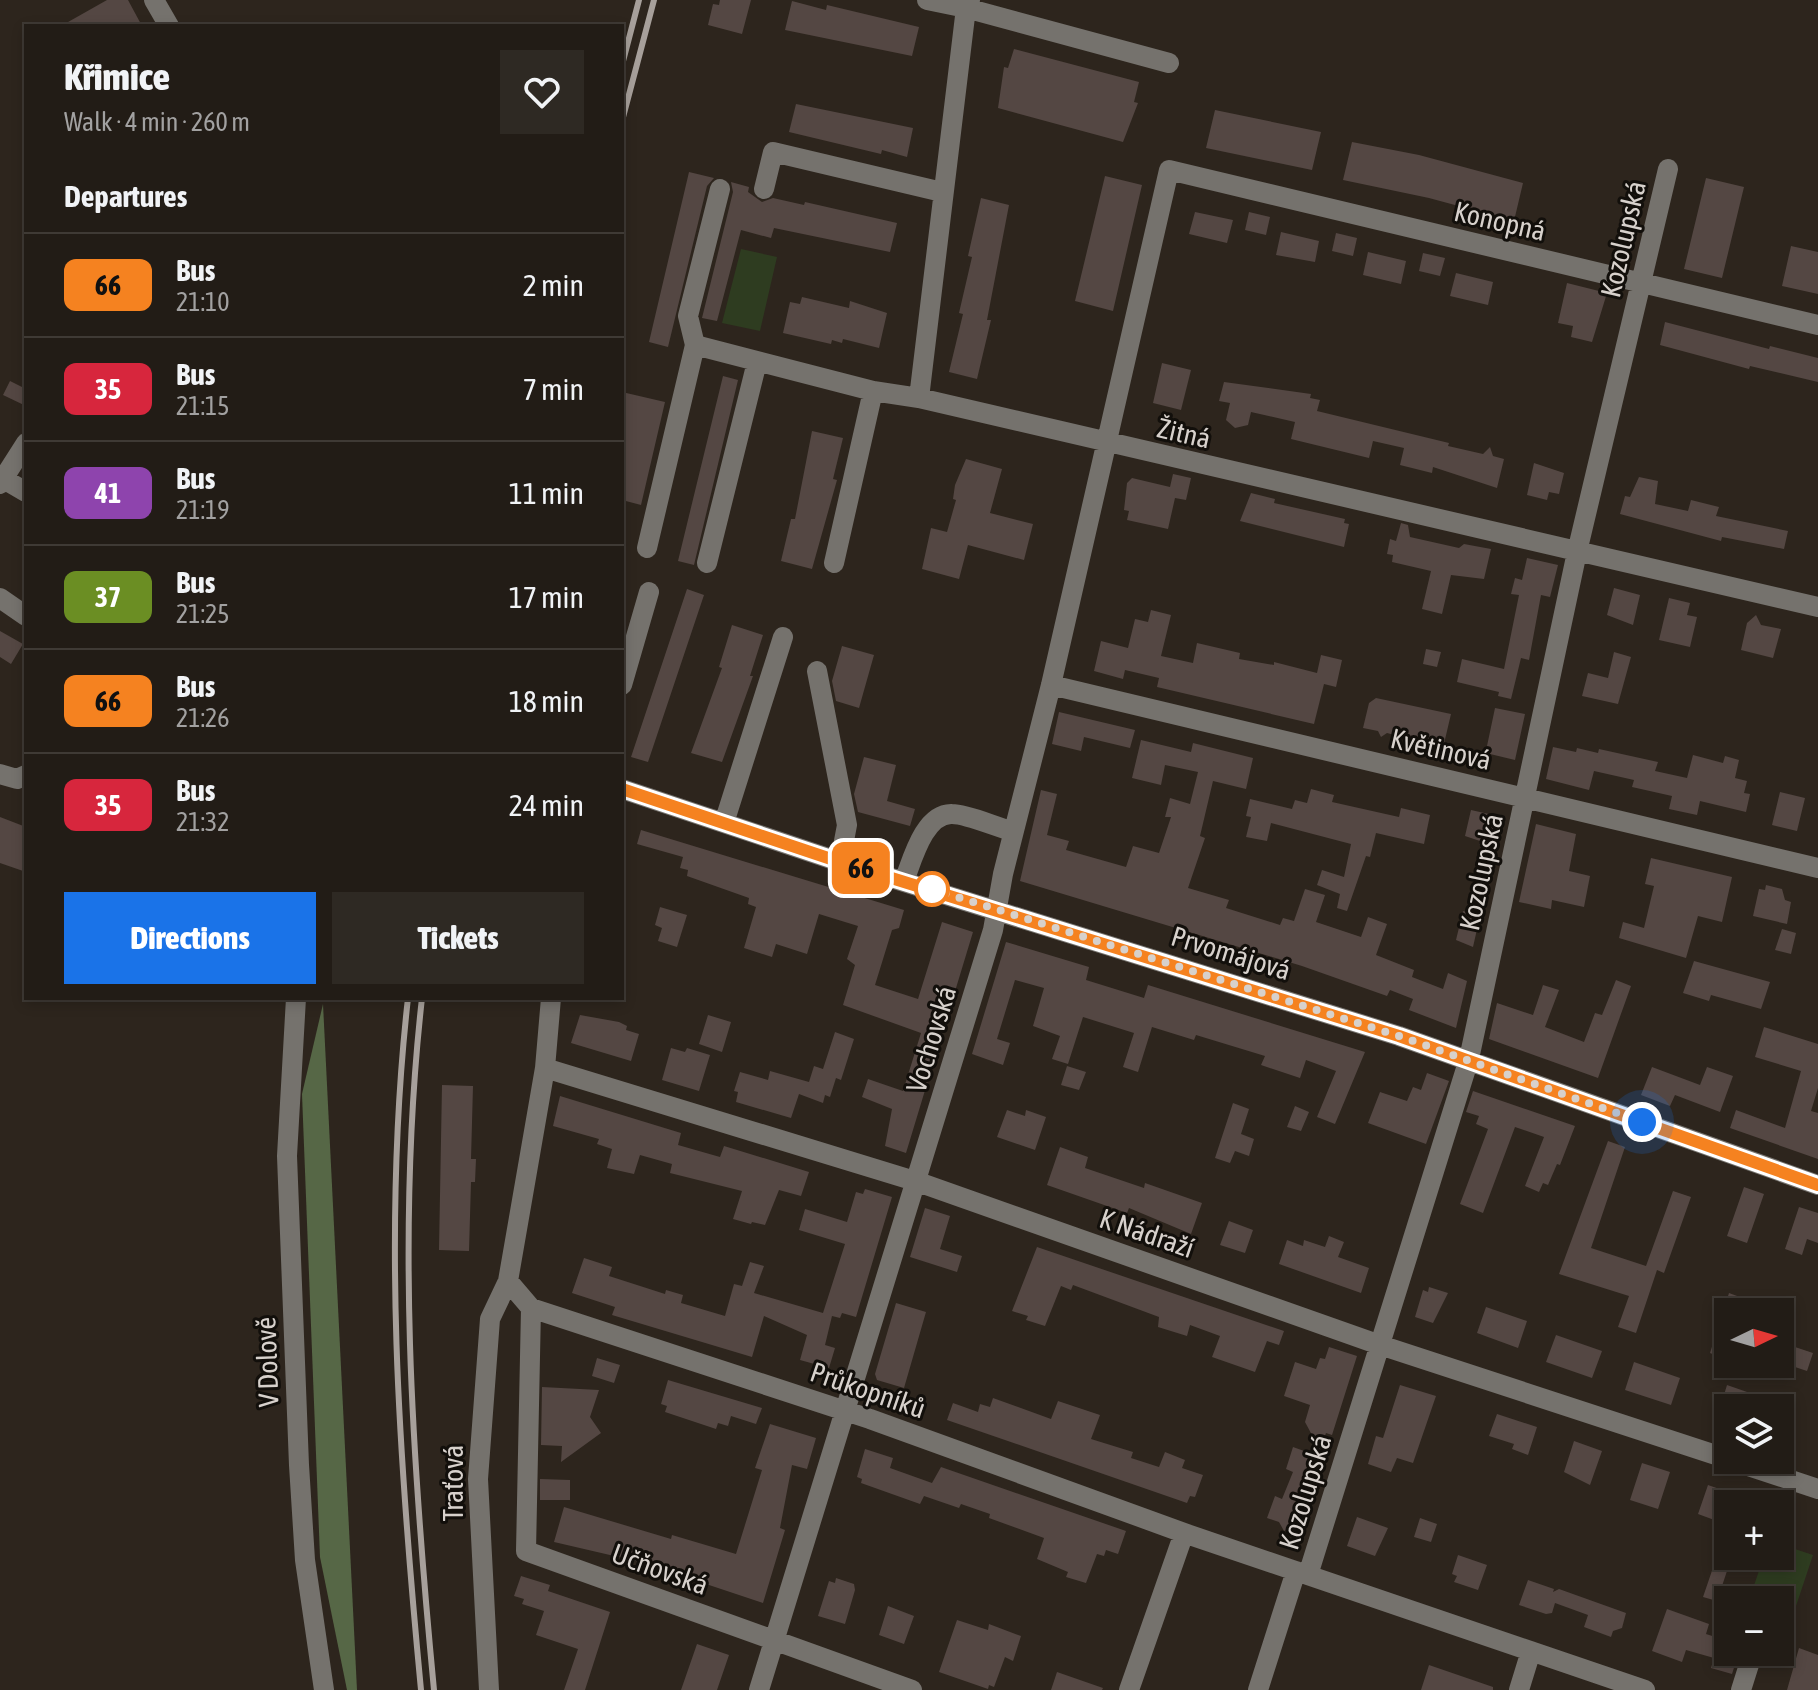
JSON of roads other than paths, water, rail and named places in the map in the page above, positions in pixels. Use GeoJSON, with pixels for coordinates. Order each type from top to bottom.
{"type":"FeatureCollection","features":[{"type":"Feature","properties":{"kind":"street"},"geometry":{"type":"LineString","coordinates":[[154,0],[168,24]]}},
{"type":"Feature","properties":{"kind":"street"},"geometry":{"type":"LineString","coordinates":[[927,0],[968,4],[1169,63]]}},
{"type":"Feature","properties":{"kind":"street"},"geometry":{"type":"LineString","coordinates":[[919,398],[942,192],[968,4]]}},
{"type":"Feature","properties":{"kind":"street"},"geometry":{"type":"LineString","coordinates":[[764,189],[773,152],[942,192]]}},
{"type":"Feature","properties":{"kind":"street","name":"Kozolupská"},"geometry":{"type":"LineString","coordinates":[[1258,1690],[1302,1573],[1380,1345],[1469,1059],[1577,552],[1668,169]]}},
{"type":"Feature","properties":{"kind":"street","name":"Konopná"},"geometry":{"type":"LineString","coordinates":[[1169,170],[1818,325]]}},
{"type":"Feature","properties":{"kind":"street","name":"Vochovská"},"geometry":{"type":"LineString","coordinates":[[775,1640],[918,1182],[998,910],[1012,831],[1051,685],[1169,170]]}},
{"type":"Feature","properties":{"kind":"street"},"geometry":{"type":"LineString","coordinates":[[647,548],[695,345],[688,316],[720,189]]}},
{"type":"Feature","properties":{"kind":"street","name":"Žitná"},"geometry":{"type":"LineString","coordinates":[[695,345],[873,391],[919,398],[1106,444],[1818,607]]}},
{"type":"Feature","properties":{"kind":"street"},"geometry":{"type":"LineString","coordinates":[[707,563],[757,362]]}},
{"type":"Feature","properties":{"kind":"street"},"geometry":{"type":"LineString","coordinates":[[834,563],[873,391]]}},
{"type":"Feature","properties":{"kind":"street"},"geometry":{"type":"LineString","coordinates":[[24,446],[1,480],[24,491]]}},
{"type":"Feature","properties":{"kind":"street"},"geometry":{"type":"LineString","coordinates":[[624,678],[649,592]]}},
{"type":"Feature","properties":{"kind":"street"},"geometry":{"type":"LineString","coordinates":[[0,598],[24,615]]}},
{"type":"Feature","properties":{"kind":"street"},"geometry":{"type":"LineString","coordinates":[[724,823],[783,637]]}},
{"type":"Feature","properties":{"kind":"street"},"geometry":{"type":"LineString","coordinates":[[817,671],[847,825],[840,862]]}},
{"type":"Feature","properties":{"kind":"street","name":"Květinová"},"geometry":{"type":"LineString","coordinates":[[1051,685],[1818,868]]}},
{"type":"Feature","properties":{"kind":"street"},"geometry":{"type":"LineString","coordinates":[[0,774],[17,779],[24,776]]}},
{"type":"Feature","properties":{"kind":"street","name":"Prvomájová"},"geometry":{"type":"LineString","coordinates":[[624,790],[840,862],[1469,1059],[1818,1185]]}},
{"type":"Feature","properties":{"kind":"street"},"geometry":{"type":"LineString","coordinates":[[904,881],[916,847],[937,819],[952,813],[1012,831]]}},
{"type":"Feature","properties":{"kind":"street","name":"V Dolově"},"geometry":{"type":"LineString","coordinates":[[296,1000],[297,1030],[287,1156],[299,1465],[305,1560],[324,1690]]}},
{"type":"Feature","properties":{"kind":"street","name":"Traťová"},"geometry":{"type":"LineString","coordinates":[[489,1690],[478,1479],[490,1319],[508,1281],[545,1068],[551,1000]]}},
{"type":"Feature","properties":{"kind":"street","name":"K Nádraží"},"geometry":{"type":"LineString","coordinates":[[545,1068],[918,1182],[1380,1345],[1714,1455]]}},
{"type":"Feature","properties":{"kind":"street"},"geometry":{"type":"LineString","coordinates":[[508,1281],[531,1308]]}},
{"type":"Feature","properties":{"kind":"street","name":"Průkopníků"},"geometry":{"type":"LineString","coordinates":[[531,1308],[846,1410],[1184,1533],[1645,1690]]}},
{"type":"Feature","properties":{"kind":"street","name":"Učňovská"},"geometry":{"type":"LineString","coordinates":[[531,1308],[526,1551],[912,1690]]}},
{"type":"Feature","properties":{"kind":"street","name":"K Nádraží"},"geometry":{"type":"LineString","coordinates":[[1772,1474],[1818,1489]]}},
{"type":"Feature","properties":{"kind":"street"},"geometry":{"type":"LineString","coordinates":[[1129,1690],[1184,1533]]}},
{"type":"Feature","properties":{"kind":"street"},"geometry":{"type":"LineString","coordinates":[[759,1690],[775,1640]]}},
{"type":"Feature","properties":{"kind":"street"},"geometry":{"type":"LineString","coordinates":[[1519,1690],[1531,1651]]}},
{"type":"Feature","properties":{"kind":"street"},"geometry":{"type":"LineString","coordinates":[[1741,1690],[1749,1666]]}},
{"type":"Feature","properties":{"kind":"railway"},"geometry":{"type":"LineString","coordinates":[[624,57],[639,0]]}},
{"type":"Feature","properties":{"kind":"railway"},"geometry":{"type":"LineString","coordinates":[[624,113],[654,0]]}},
{"type":"Feature","properties":{"kind":"railway"},"geometry":{"type":"LineString","coordinates":[[408,1000],[396,1171],[396,1344],[406,1517],[421,1690]]}},
{"type":"Feature","properties":{"kind":"railway"},"geometry":{"type":"LineString","coordinates":[[422,1000],[410,1171],[410,1344],[419,1517],[434,1690]]}}]}
